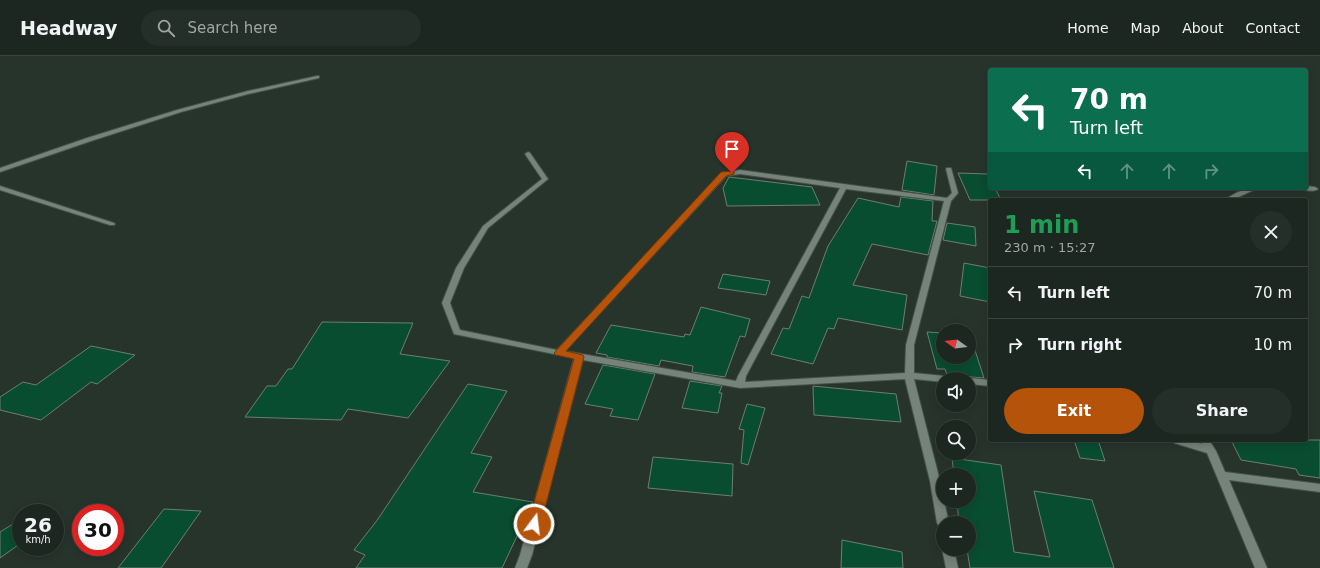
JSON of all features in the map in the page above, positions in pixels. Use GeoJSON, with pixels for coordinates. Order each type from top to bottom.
{"type":"FeatureCollection","features":[{"type":"Feature","properties":{"kind":"street"},"geometry":{"type":"LineString","coordinates":[[0,170],[90,138],[179,111],[261,89],[317,77]]}},
{"type":"Feature","properties":{"kind":"street"},"geometry":{"type":"LineString","coordinates":[[528,154],[544,179],[485,227],[460,268],[446,304],[457,332],[579,357],[740,385],[909,376],[936,378]]}},
{"type":"Feature","properties":{"kind":"street"},"geometry":{"type":"LineString","coordinates":[[942,516],[935,481],[909,376],[910,345],[948,200],[955,193],[949,169]]}},
{"type":"Feature","properties":{"kind":"street"},"geometry":{"type":"LineString","coordinates":[[559,353],[724,174],[740,172],[948,200]]}},
{"type":"Feature","properties":{"kind":"street"},"geometry":{"type":"LineString","coordinates":[[740,385],[742,376],[844,187]]}},
{"type":"Feature","properties":{"kind":"street"},"geometry":{"type":"LineString","coordinates":[[0,188],[112,224]]}},
{"type":"Feature","properties":{"kind":"street"},"geometry":{"type":"LineString","coordinates":[[1308,188],[1316,189]]}},
{"type":"Feature","properties":{"kind":"street"},"geometry":{"type":"LineString","coordinates":[[1231,198],[1249,190]]}},
{"type":"Feature","properties":{"kind":"street"},"geometry":{"type":"LineString","coordinates":[[521,568],[526,555],[579,357]]}},
{"type":"Feature","properties":{"kind":"street"},"geometry":{"type":"LineString","coordinates":[[976,382],[988,383]]}},
{"type":"Feature","properties":{"kind":"street"},"geometry":{"type":"LineString","coordinates":[[1184,442],[1211,451]]}},
{"type":"Feature","properties":{"kind":"street"},"geometry":{"type":"LineString","coordinates":[[1205,442],[1211,451],[1261,568]]}},
{"type":"Feature","properties":{"kind":"street"},"geometry":{"type":"LineString","coordinates":[[1221,475],[1320,488]]}},
{"type":"Feature","properties":{"kind":"street"},"geometry":{"type":"LineString","coordinates":[[949,556],[952,568]]}},
{"type":"Feature","properties":{"kind":"building"},"geometry":{"type":"Polygon","coordinates":[[[907,161],[937,166],[934,195],[902,190],[907,161]]]}},
{"type":"Feature","properties":{"kind":"building"},"geometry":{"type":"Polygon","coordinates":[[[958,173],[988,174],[988,190],[996,190],[1000,198],[970,200],[958,173]]]}},
{"type":"Feature","properties":{"kind":"building"},"geometry":{"type":"Polygon","coordinates":[[[729,177],[812,187],[820,205],[727,206],[723,188],[729,177]]]}},
{"type":"Feature","properties":{"kind":"building"},"geometry":{"type":"Polygon","coordinates":[[[901,197],[933,201],[932,221],[937,221],[928,255],[872,244],[853,285],[907,295],[902,330],[838,318],[834,329],[828,328],[813,364],[771,354],[783,328],[789,329],[802,296],[809,298],[828,246],[858,198],[899,207],[901,197]]]}},
{"type":"Feature","properties":{"kind":"building"},"geometry":{"type":"Polygon","coordinates":[[[947,223],[975,227],[976,246],[943,240],[947,223]]]}},
{"type":"Feature","properties":{"kind":"building"},"geometry":{"type":"Polygon","coordinates":[[[964,263],[988,268],[988,302],[960,296],[964,263]]]}},
{"type":"Feature","properties":{"kind":"building"},"geometry":{"type":"Polygon","coordinates":[[[723,274],[770,281],[766,295],[718,288],[723,274]]]}},
{"type":"Feature","properties":{"kind":"building"},"geometry":{"type":"Polygon","coordinates":[[[701,307],[750,319],[745,337],[740,336],[725,377],[692,372],[693,366],[661,360],[659,366],[607,357],[607,355],[596,353],[611,325],[684,337],[685,334],[690,335],[701,307]]]}},
{"type":"Feature","properties":{"kind":"building"},"geometry":{"type":"Polygon","coordinates":[[[322,322],[413,323],[400,354],[450,361],[408,418],[348,409],[341,420],[245,417],[267,386],[276,386],[288,369],[292,369],[322,322]]]}},
{"type":"Feature","properties":{"kind":"building"},"geometry":{"type":"Polygon","coordinates":[[[927,332],[936,333],[936,364],[976,364],[976,353],[984,378],[976,377],[976,372],[946,372],[945,369],[937,369],[927,332]]]}},
{"type":"Feature","properties":{"kind":"building"},"geometry":{"type":"Polygon","coordinates":[[[91,346],[135,355],[97,384],[91,382],[41,420],[0,410],[0,397],[23,382],[36,385],[91,346]]]}},
{"type":"Feature","properties":{"kind":"building"},"geometry":{"type":"Polygon","coordinates":[[[603,365],[655,374],[638,420],[610,416],[613,409],[585,404],[603,365]]]}},
{"type":"Feature","properties":{"kind":"building"},"geometry":{"type":"Polygon","coordinates":[[[690,381],[722,386],[719,393],[722,393],[718,413],[682,408],[690,381]]]}},
{"type":"Feature","properties":{"kind":"building"},"geometry":{"type":"Polygon","coordinates":[[[468,384],[507,391],[471,453],[492,457],[473,492],[533,502],[502,568],[356,568],[365,555],[354,550],[378,519],[468,384]]]}},
{"type":"Feature","properties":{"kind":"building"},"geometry":{"type":"Polygon","coordinates":[[[813,386],[896,394],[901,422],[814,415],[813,386]]]}},
{"type":"Feature","properties":{"kind":"building"},"geometry":{"type":"Polygon","coordinates":[[[747,404],[765,408],[748,465],[741,463],[744,430],[739,429],[747,404]]]}},
{"type":"Feature","properties":{"kind":"building"},"geometry":{"type":"Polygon","coordinates":[[[1308,440],[1320,440],[1320,478],[1299,475],[1296,469],[1241,460],[1232,442],[1308,442],[1308,440]]]}},
{"type":"Feature","properties":{"kind":"building"},"geometry":{"type":"Polygon","coordinates":[[[1075,442],[1099,442],[1105,461],[1080,458],[1075,442]]]}},
{"type":"Feature","properties":{"kind":"building"},"geometry":{"type":"Polygon","coordinates":[[[653,457],[733,464],[732,496],[648,488],[653,457]]]}},
{"type":"Feature","properties":{"kind":"building"},"geometry":{"type":"Polygon","coordinates":[[[952,460],[966,460],[1001,465],[1014,552],[1050,557],[1034,491],[1092,500],[1114,568],[970,568],[968,556],[976,556],[976,516],[958,516],[958,508],[976,508],[976,468],[953,468],[952,460]]]}},
{"type":"Feature","properties":{"kind":"building"},"geometry":{"type":"Polygon","coordinates":[[[164,509],[201,511],[161,568],[118,568],[164,509]]]}},
{"type":"Feature","properties":{"kind":"building"},"geometry":{"type":"Polygon","coordinates":[[[12,525],[12,549],[0,558],[0,532],[12,525]]]}},
{"type":"Feature","properties":{"kind":"building"},"geometry":{"type":"Polygon","coordinates":[[[842,540],[902,552],[903,568],[841,568],[842,540]]]}},
{"type":"Feature","properties":{"kind":"route"},"geometry":{"type":"LineString","coordinates":[[534,524],[579,357],[559,353],[724,174],[732,173]]}}]}
